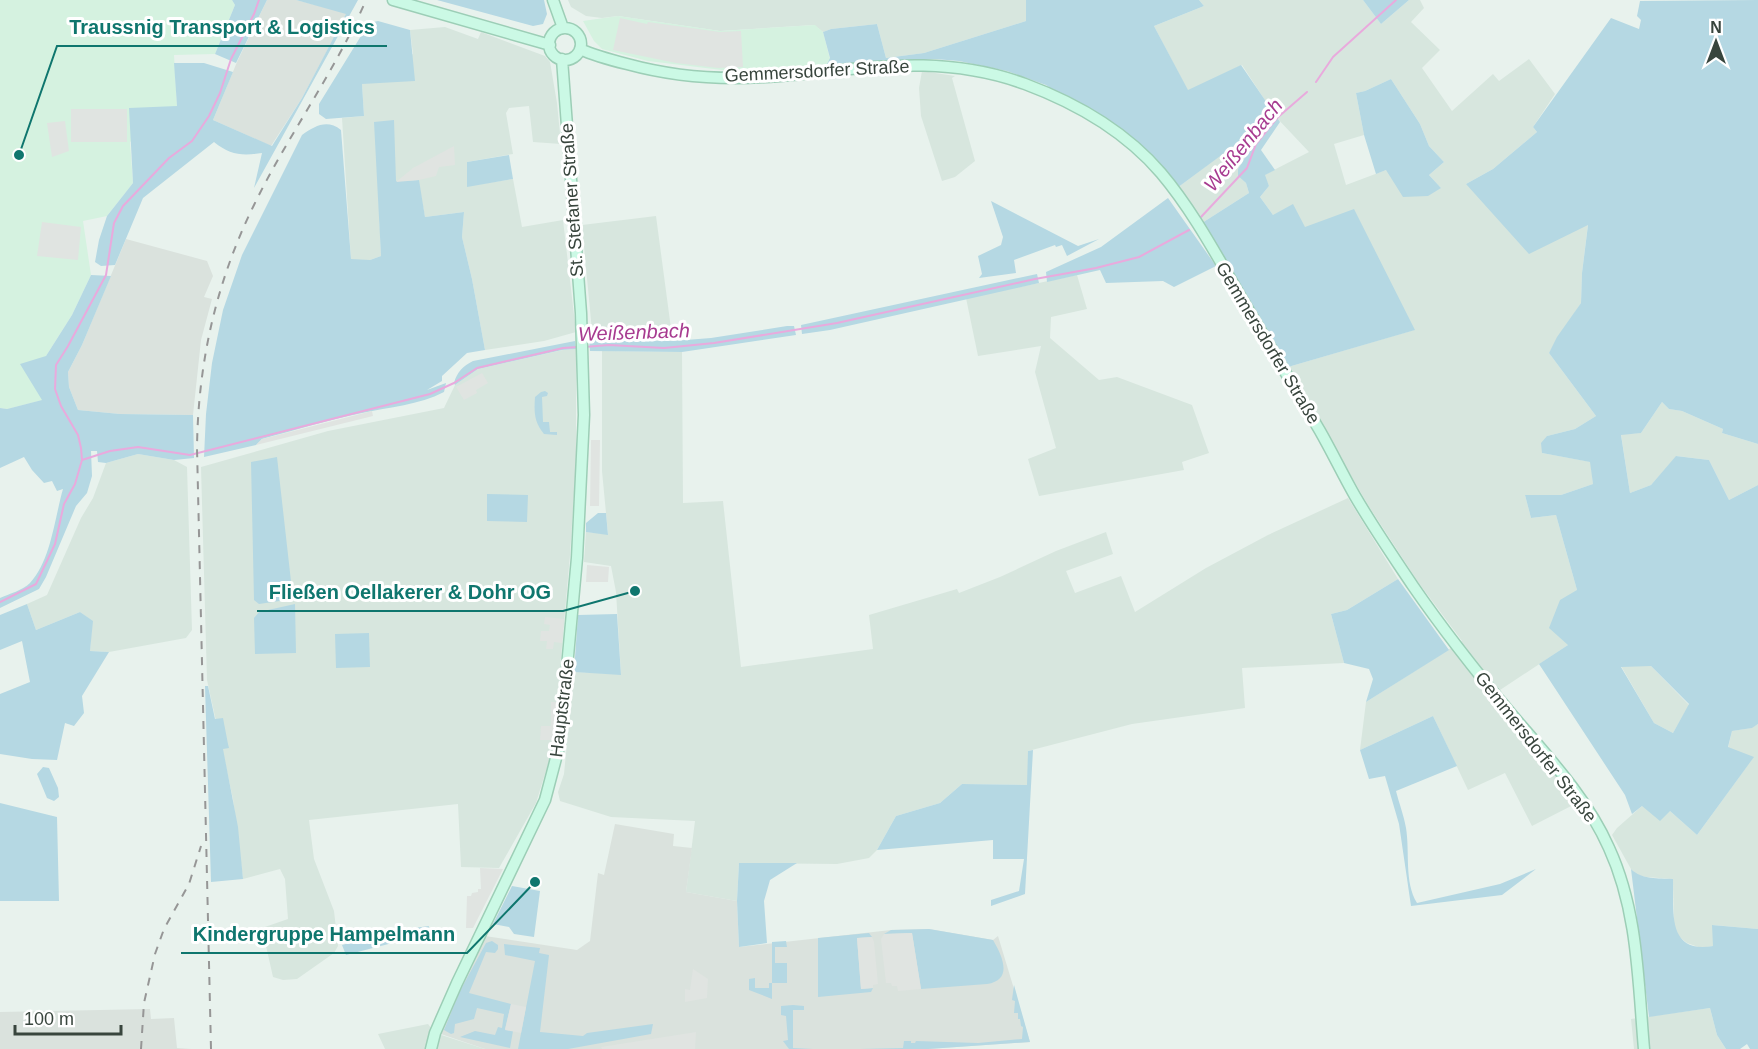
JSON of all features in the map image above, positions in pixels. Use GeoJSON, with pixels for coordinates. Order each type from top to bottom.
{"type":"FeatureCollection","features":[{"type":"Feature","properties":{"kind":"main road"},"geometry":{"type":"LineString","coordinates":[[393,0],[550,45]]}},
{"type":"Feature","properties":{"kind":"main road"},"geometry":{"type":"LineString","coordinates":[[553,0],[563,28]]}},
{"type":"Feature","properties":{"kind":"main road"},"geometry":{"type":"LineString","coordinates":[[563,28],[576,32],[581,43],[580,49],[572,58],[562,59],[553,54],[550,45],[551,36],[555,31],[563,28]]}},
{"type":"Feature","properties":{"kind":"main road","name":"Gemmersdorfer Straße"},"geometry":{"type":"LineString","coordinates":[[580,49],[650,70],[699,76],[763,78],[890,64],[974,70],[1023,83],[1071,104],[1105,123],[1134,146],[1159,171],[1202,232],[1323,436],[1357,499],[1414,588],[1466,658],[1567,780],[1599,827],[1623,884],[1629,912],[1637,960],[1644,1049]]}},
{"type":"Feature","properties":{"kind":"main road","name":"St. Stefaner Straße"},"geometry":{"type":"LineString","coordinates":[[562,59],[582,346]]}},
{"type":"Feature","properties":{"kind":"main road","name":"Hauptstraße"},"geometry":{"type":"LineString","coordinates":[[431,1049],[435,1033],[457,983],[545,800],[560,743],[577,558],[584,415],[582,346]]}},
{"type":"Feature","properties":{"kind":"shaded area"},"geometry":{"type":"Polygon","coordinates":[[[0,0],[232,0],[235,5],[215,54],[174,55],[177,106],[130,142],[133,183],[107,216],[83,221],[91,275],[72,315],[46,356],[43,400],[7,409],[0,408],[0,0]]]}},
{"type":"Feature","properties":{"kind":"shaded area"},"geometry":{"type":"Polygon","coordinates":[[[232,0],[267,0],[236,63],[215,54],[235,5],[232,0]]]}},
{"type":"Feature","properties":{"kind":"shaded area"},"geometry":{"type":"Polygon","coordinates":[[[267,0],[296,0],[347,13],[302,98],[271,146],[213,120],[237,62],[267,0]]]}},
{"type":"Feature","properties":{"kind":"shaded area"},"geometry":{"type":"Polygon","coordinates":[[[296,0],[358,0],[254,188],[262,153],[236,154],[214,142],[143,198],[115,265],[101,266],[95,262],[107,216],[133,183],[129,108],[177,106],[174,63],[204,63],[233,72],[213,120],[272,146],[302,98],[346,14],[296,0]]]}},
{"type":"Feature","properties":{"kind":"shaded area"},"geometry":{"type":"Polygon","coordinates":[[[437,0],[544,0],[547,14],[543,24],[533,26],[437,0]]]}},
{"type":"Feature","properties":{"kind":"shaded area"},"geometry":{"type":"Polygon","coordinates":[[[568,0],[1026,0],[1026,21],[924,53],[886,58],[877,24],[823,32],[814,25],[720,31],[618,16],[602,18],[586,16],[571,7],[568,0]]]}},
{"type":"Feature","properties":{"kind":"shaded area"},"geometry":{"type":"Polygon","coordinates":[[[1026,0],[1199,0],[1204,6],[1154,26],[1188,90],[1241,65],[1280,122],[1261,150],[1275,170],[1265,175],[1269,186],[1260,197],[1273,215],[1293,204],[1305,227],[1354,209],[1415,330],[1288,367],[1202,223],[1249,193],[1246,183],[1238,176],[1238,169],[1246,156],[1254,131],[1177,188],[1136,144],[1046,85],[1007,71],[959,61],[935,59],[827,64],[830,58],[823,32],[831,29],[877,24],[886,58],[924,53],[1026,21],[1026,0]]]}},
{"type":"Feature","properties":{"kind":"shaded area"},"geometry":{"type":"Polygon","coordinates":[[[1199,0],[1363,0],[1381,24],[1409,0],[1420,0],[1424,8],[1411,22],[1440,50],[1422,68],[1452,111],[1493,74],[1499,81],[1529,59],[1555,94],[1533,127],[1537,132],[1493,169],[1466,184],[1588,224],[1581,303],[1549,353],[1596,416],[1575,429],[1547,436],[1542,453],[1591,462],[1593,484],[1561,495],[1525,495],[1531,518],[1556,515],[1577,590],[1568,645],[1491,696],[1560,777],[1577,803],[1532,826],[1505,773],[1468,790],[1433,716],[1360,750],[1366,702],[1462,641],[1418,582],[1368,505],[1288,367],[1414,330],[1305,227],[1273,215],[1260,197],[1269,186],[1264,175],[1309,152],[1276,117],[1242,65],[1188,91],[1154,26],[1204,6],[1199,0]],[[1391,79],[1356,93],[1364,135],[1334,144],[1346,185],[1386,170],[1441,188],[1429,175],[1444,162],[1429,146],[1420,124],[1391,79]]]}},
{"type":"Feature","properties":{"kind":"shaded area"},"geometry":{"type":"Polygon","coordinates":[[[1363,0],[1409,0],[1381,24],[1363,0]]]}},
{"type":"Feature","properties":{"kind":"shaded area"},"geometry":{"type":"Polygon","coordinates":[[[1758,0],[1758,444],[1722,433],[1723,429],[1682,411],[1669,409],[1662,402],[1641,433],[1621,435],[1630,493],[1651,485],[1676,456],[1709,460],[1729,500],[1758,485],[1758,724],[1752,728],[1732,731],[1728,747],[1754,757],[1697,835],[1670,811],[1660,821],[1642,806],[1632,814],[1625,795],[1539,664],[1568,645],[1549,628],[1560,600],[1577,590],[1556,515],[1531,518],[1525,495],[1561,495],[1593,484],[1590,462],[1542,453],[1541,443],[1547,436],[1575,429],[1596,416],[1549,353],[1557,337],[1581,303],[1588,225],[1529,254],[1466,184],[1493,169],[1537,132],[1533,127],[1611,18],[1639,29],[1641,20],[1637,16],[1640,1],[1758,0]],[[1651,666],[1621,667],[1654,723],[1673,733],[1689,704],[1651,666]]]}},
{"type":"Feature","properties":{"kind":"shaded area"},"geometry":{"type":"Polygon","coordinates":[[[618,16],[720,31],[815,25],[823,32],[830,59],[827,64],[749,70],[722,70],[648,61],[602,49],[594,41],[583,21],[618,16]]]}},
{"type":"Feature","properties":{"kind":"shaded area"},"geometry":{"type":"Polygon","coordinates":[[[620,18],[647,24],[648,22],[720,32],[741,31],[743,67],[718,68],[676,63],[613,50],[620,18]]]}},
{"type":"Feature","properties":{"kind":"shaded area"},"geometry":{"type":"Polygon","coordinates":[[[378,21],[410,30],[415,81],[362,84],[364,116],[326,119],[319,114],[319,104],[369,23],[378,21]]]}},
{"type":"Feature","properties":{"kind":"shaded area"},"geometry":{"type":"Polygon","coordinates":[[[445,27],[478,39],[481,32],[545,56],[550,62],[561,144],[533,142],[529,106],[509,108],[506,113],[513,154],[467,162],[468,186],[513,179],[522,227],[563,220],[576,332],[544,341],[485,350],[462,237],[464,212],[425,217],[418,180],[378,182],[381,256],[370,260],[351,260],[342,118],[364,116],[362,84],[413,54],[410,30],[445,27]]]}},
{"type":"Feature","properties":{"kind":"shaded area"},"geometry":{"type":"Polygon","coordinates":[[[922,71],[955,76],[952,78],[975,161],[955,177],[942,181],[921,116],[919,88],[922,71]]]}},
{"type":"Feature","properties":{"kind":"shaded area"},"geometry":{"type":"Polygon","coordinates":[[[1391,79],[1420,124],[1429,146],[1444,162],[1429,175],[1441,188],[1428,196],[1403,197],[1386,170],[1376,174],[1364,135],[1356,93],[1391,79]]]}},
{"type":"Feature","properties":{"kind":"shaded area"},"geometry":{"type":"Polygon","coordinates":[[[71,109],[127,109],[127,142],[71,142],[71,109]]]}},
{"type":"Feature","properties":{"kind":"shaded area"},"geometry":{"type":"Polygon","coordinates":[[[394,120],[396,181],[419,180],[425,217],[464,212],[462,237],[485,350],[467,353],[442,376],[442,381],[427,390],[446,383],[444,392],[434,396],[414,403],[324,422],[262,439],[256,445],[204,457],[212,363],[223,310],[242,255],[302,135],[326,124],[341,130],[351,259],[370,260],[381,256],[374,122],[394,120]]]}},
{"type":"Feature","properties":{"kind":"shaded area"},"geometry":{"type":"Polygon","coordinates":[[[65,121],[69,151],[52,157],[47,123],[65,121]]]}},
{"type":"Feature","properties":{"kind":"shaded area"},"geometry":{"type":"Polygon","coordinates":[[[1254,130],[1246,156],[1238,169],[1238,176],[1246,183],[1249,193],[1202,223],[1177,188],[1254,130]]]}},
{"type":"Feature","properties":{"kind":"shaded area"},"geometry":{"type":"Polygon","coordinates":[[[454,146],[455,165],[439,167],[436,176],[396,182],[413,168],[454,146]]]}},
{"type":"Feature","properties":{"kind":"shaded area"},"geometry":{"type":"Polygon","coordinates":[[[509,155],[513,179],[467,187],[467,162],[509,155]]]}},
{"type":"Feature","properties":{"kind":"shaded area"},"geometry":{"type":"Polygon","coordinates":[[[1168,198],[1216,266],[1174,287],[1163,281],[1106,283],[1100,270],[1047,282],[1046,272],[1101,247],[1168,198]]]}},
{"type":"Feature","properties":{"kind":"shaded area"},"geometry":{"type":"Polygon","coordinates":[[[991,201],[1078,246],[1099,239],[1067,256],[1062,245],[1056,247],[1055,245],[1014,260],[1016,273],[979,278],[982,274],[978,256],[1001,245],[1003,237],[991,201]]]}},
{"type":"Feature","properties":{"kind":"shaded area"},"geometry":{"type":"Polygon","coordinates":[[[656,216],[672,336],[592,331],[582,225],[656,216]]]}},
{"type":"Feature","properties":{"kind":"shaded area"},"geometry":{"type":"Polygon","coordinates":[[[42,222],[81,227],[78,260],[37,256],[42,222]]]}},
{"type":"Feature","properties":{"kind":"shaded area"},"geometry":{"type":"Polygon","coordinates":[[[126,239],[207,261],[213,276],[204,297],[212,299],[201,340],[193,415],[120,414],[78,410],[69,387],[68,372],[82,345],[126,239]]]}},
{"type":"Feature","properties":{"kind":"shaded area"},"geometry":{"type":"Polygon","coordinates":[[[1037,274],[1039,283],[830,330],[802,334],[801,325],[1037,274]]]}},
{"type":"Feature","properties":{"kind":"shaded area"},"geometry":{"type":"Polygon","coordinates":[[[91,275],[111,276],[68,372],[69,387],[78,410],[120,414],[193,415],[194,458],[174,460],[138,454],[106,463],[98,462],[97,451],[91,451],[92,476],[87,493],[76,506],[46,577],[39,589],[0,608],[0,598],[30,583],[43,563],[63,489],[57,491],[52,481],[44,483],[24,457],[0,468],[0,408],[7,409],[42,400],[20,364],[46,356],[72,315],[91,275]]]}},
{"type":"Feature","properties":{"kind":"shaded area"},"geometry":{"type":"Polygon","coordinates":[[[1077,275],[1087,309],[1051,317],[1050,338],[1099,380],[1117,377],[1192,405],[1209,453],[1182,462],[1184,470],[1039,496],[1028,459],[1056,448],[1035,372],[1041,346],[978,356],[966,298],[1077,275]]]}},
{"type":"Feature","properties":{"kind":"shaded area"},"geometry":{"type":"Polygon","coordinates":[[[794,326],[796,335],[682,352],[590,351],[589,340],[673,341],[711,338],[794,326]]]}},
{"type":"Feature","properties":{"kind":"shaded area"},"geometry":{"type":"Polygon","coordinates":[[[575,341],[576,349],[562,350],[478,369],[455,385],[454,383],[461,370],[473,361],[575,341]]]}},
{"type":"Feature","properties":{"kind":"shaded area"},"geometry":{"type":"Polygon","coordinates":[[[576,349],[576,462],[553,748],[536,803],[499,868],[461,867],[458,804],[309,820],[314,859],[334,911],[338,946],[334,953],[297,979],[283,980],[273,977],[262,928],[288,919],[285,879],[280,869],[243,879],[233,799],[207,680],[201,467],[328,431],[444,408],[455,385],[478,369],[576,349]]]}},
{"type":"Feature","properties":{"kind":"shaded area"},"geometry":{"type":"Polygon","coordinates":[[[602,351],[682,352],[683,503],[723,501],[741,667],[873,649],[869,615],[957,589],[959,593],[1106,532],[1113,554],[1066,571],[1075,593],[1121,576],[1135,612],[1206,568],[1268,535],[1348,498],[1398,579],[1347,610],[1331,614],[1344,663],[1242,668],[1245,708],[1132,724],[1028,751],[1028,785],[962,784],[940,803],[896,816],[877,850],[869,858],[837,864],[739,863],[737,901],[686,892],[695,821],[611,817],[560,801],[558,792],[564,774],[574,672],[621,674],[616,592],[611,566],[584,562],[586,532],[608,534],[602,471],[602,351]]]}},
{"type":"Feature","properties":{"kind":"shaded area"},"geometry":{"type":"Polygon","coordinates":[[[482,373],[488,383],[476,390],[477,393],[464,400],[456,387],[482,373]]]}},
{"type":"Feature","properties":{"kind":"shaded area"},"geometry":{"type":"Polygon","coordinates":[[[545,391],[548,393],[547,396],[542,397],[543,422],[549,422],[550,432],[557,432],[557,435],[544,434],[536,421],[535,397],[545,391]]]}},
{"type":"Feature","properties":{"kind":"shaded area"},"geometry":{"type":"Polygon","coordinates":[[[1662,402],[1669,409],[1682,411],[1723,429],[1722,433],[1758,444],[1758,485],[1729,500],[1709,460],[1677,456],[1651,485],[1630,493],[1621,434],[1641,433],[1662,402]]]}},
{"type":"Feature","properties":{"kind":"shaded area"},"geometry":{"type":"Polygon","coordinates":[[[372,411],[373,416],[256,445],[262,439],[372,411]]]}},
{"type":"Feature","properties":{"kind":"shaded area"},"geometry":{"type":"Polygon","coordinates":[[[591,440],[600,440],[599,506],[590,506],[591,440]]]}},
{"type":"Feature","properties":{"kind":"shaded area"},"geometry":{"type":"Polygon","coordinates":[[[138,454],[174,460],[187,467],[192,630],[186,638],[109,652],[90,651],[92,621],[80,612],[36,630],[27,604],[47,595],[81,518],[93,498],[106,463],[138,454]]]}},
{"type":"Feature","properties":{"kind":"shaded area"},"geometry":{"type":"Polygon","coordinates":[[[277,457],[293,599],[259,604],[254,600],[251,462],[277,457]]]}},
{"type":"Feature","properties":{"kind":"shaded area"},"geometry":{"type":"Polygon","coordinates":[[[487,494],[528,495],[527,522],[487,521],[487,494]]]}},
{"type":"Feature","properties":{"kind":"shaded area"},"geometry":{"type":"Polygon","coordinates":[[[598,513],[606,513],[608,535],[586,532],[586,523],[598,513]]]}},
{"type":"Feature","properties":{"kind":"shaded area"},"geometry":{"type":"Polygon","coordinates":[[[587,565],[609,567],[608,582],[586,582],[587,565]]]}},
{"type":"Feature","properties":{"kind":"shaded area"},"geometry":{"type":"Polygon","coordinates":[[[1398,579],[1449,650],[1366,702],[1373,679],[1369,669],[1344,663],[1331,614],[1347,610],[1398,579]]]}},
{"type":"Feature","properties":{"kind":"shaded area"},"geometry":{"type":"Polygon","coordinates":[[[27,604],[36,630],[80,612],[93,621],[90,651],[109,652],[82,696],[84,713],[74,726],[65,723],[57,760],[0,754],[0,694],[30,682],[22,641],[0,650],[0,615],[27,604]]]}},
{"type":"Feature","properties":{"kind":"shaded area"},"geometry":{"type":"Polygon","coordinates":[[[295,604],[296,653],[255,654],[254,618],[259,612],[295,604]]]}},
{"type":"Feature","properties":{"kind":"shaded area"},"geometry":{"type":"Polygon","coordinates":[[[617,614],[621,675],[574,672],[578,615],[617,614]]]}},
{"type":"Feature","properties":{"kind":"shaded area"},"geometry":{"type":"Polygon","coordinates":[[[545,617],[564,619],[562,643],[554,642],[553,649],[546,649],[547,641],[540,641],[541,631],[549,631],[550,625],[544,624],[545,617]]]}},
{"type":"Feature","properties":{"kind":"shaded area"},"geometry":{"type":"Polygon","coordinates":[[[369,633],[370,667],[336,668],[335,634],[369,633]]]}},
{"type":"Feature","properties":{"kind":"shaded area"},"geometry":{"type":"Polygon","coordinates":[[[1621,666],[1651,666],[1689,705],[1673,733],[1654,723],[1621,666]]]}},
{"type":"Feature","properties":{"kind":"shaded area"},"geometry":{"type":"Polygon","coordinates":[[[205,686],[208,686],[215,719],[223,718],[229,748],[223,749],[238,827],[243,879],[211,882],[205,686]]]}},
{"type":"Feature","properties":{"kind":"shaded area"},"geometry":{"type":"Polygon","coordinates":[[[551,702],[559,702],[555,740],[540,740],[541,726],[551,726],[551,702]]]}},
{"type":"Feature","properties":{"kind":"shaded area"},"geometry":{"type":"Polygon","coordinates":[[[1433,716],[1457,766],[1396,791],[1406,828],[1410,886],[1413,895],[1417,903],[1500,884],[1536,869],[1502,895],[1411,906],[1399,824],[1385,776],[1369,779],[1360,750],[1433,716]]]}},
{"type":"Feature","properties":{"kind":"shaded area"},"geometry":{"type":"Polygon","coordinates":[[[1758,724],[1758,929],[1713,925],[1713,946],[1701,948],[1687,943],[1678,936],[1674,928],[1673,879],[1637,875],[1631,869],[1612,835],[1642,806],[1670,811],[1697,835],[1753,758],[1728,748],[1732,731],[1751,728],[1758,724]]]}},
{"type":"Feature","properties":{"kind":"shaded area"},"geometry":{"type":"Polygon","coordinates":[[[1033,750],[1025,894],[991,906],[991,900],[1019,891],[1024,859],[993,859],[993,840],[877,850],[896,816],[940,803],[962,784],[1027,785],[1028,751],[1033,750]]]}},
{"type":"Feature","properties":{"kind":"shaded area"},"geometry":{"type":"Polygon","coordinates":[[[43,767],[49,768],[58,788],[59,797],[54,801],[47,798],[37,774],[43,767]]]}},
{"type":"Feature","properties":{"kind":"shaded area"},"geometry":{"type":"Polygon","coordinates":[[[0,803],[57,817],[59,901],[0,901],[0,803]]]}},
{"type":"Feature","properties":{"kind":"shaded area"},"geometry":{"type":"Polygon","coordinates":[[[615,824],[674,834],[673,846],[692,848],[686,892],[737,901],[739,947],[891,930],[929,929],[993,940],[998,936],[1030,1042],[928,1049],[485,1049],[441,1034],[485,936],[577,950],[590,941],[598,873],[604,875],[615,824]]]}},
{"type":"Feature","properties":{"kind":"shaded area"},"geometry":{"type":"Polygon","coordinates":[[[739,863],[797,863],[770,880],[764,901],[767,943],[739,947],[737,901],[739,863]]]}},
{"type":"Feature","properties":{"kind":"shaded area"},"geometry":{"type":"Polygon","coordinates":[[[480,868],[503,869],[473,928],[466,928],[467,896],[481,889],[480,868]]]}},
{"type":"Feature","properties":{"kind":"shaded area"},"geometry":{"type":"Polygon","coordinates":[[[1631,869],[1645,877],[1673,879],[1676,927],[1680,936],[1687,943],[1698,947],[1713,946],[1712,925],[1758,929],[1758,1049],[1750,1049],[1747,1044],[1740,1049],[1726,1049],[1717,1035],[1710,1008],[1649,1017],[1631,869]]]}},
{"type":"Feature","properties":{"kind":"shaded area"},"geometry":{"type":"Polygon","coordinates":[[[512,886],[540,891],[534,937],[514,934],[509,927],[493,924],[512,886]]]}},
{"type":"Feature","properties":{"kind":"shaded area"},"geometry":{"type":"Polygon","coordinates":[[[429,926],[427,934],[346,955],[342,945],[391,931],[429,926]]]}},
{"type":"Feature","properties":{"kind":"shaded area"},"geometry":{"type":"Polygon","coordinates":[[[929,929],[993,940],[1004,967],[1000,978],[987,984],[921,989],[912,933],[884,934],[891,930],[929,929]]]}},
{"type":"Feature","properties":{"kind":"shaded area"},"geometry":{"type":"Polygon","coordinates":[[[869,933],[872,937],[857,938],[861,989],[873,988],[871,992],[818,997],[818,938],[869,933]]]}},
{"type":"Feature","properties":{"kind":"shaded area"},"geometry":{"type":"Polygon","coordinates":[[[912,933],[921,989],[898,991],[897,986],[886,983],[881,939],[884,934],[912,933]]]}},
{"type":"Feature","properties":{"kind":"shaded area"},"geometry":{"type":"Polygon","coordinates":[[[872,937],[878,984],[873,985],[873,988],[861,989],[857,938],[872,937]]]}},
{"type":"Feature","properties":{"kind":"shaded area"},"geometry":{"type":"Polygon","coordinates":[[[492,941],[498,945],[498,949],[495,953],[486,952],[469,993],[511,1004],[505,1029],[513,1031],[510,1048],[460,1037],[475,1031],[495,1035],[498,1027],[502,1028],[504,1014],[477,1008],[474,1019],[455,1024],[454,1033],[451,1034],[444,1030],[460,991],[486,943],[492,941]]]}},
{"type":"Feature","properties":{"kind":"shaded area"},"geometry":{"type":"Polygon","coordinates":[[[786,941],[787,947],[775,947],[775,963],[787,963],[787,983],[772,983],[772,942],[786,941]]]}},
{"type":"Feature","properties":{"kind":"shaded area"},"geometry":{"type":"Polygon","coordinates":[[[504,944],[540,948],[539,953],[549,955],[540,1032],[583,1036],[587,1033],[653,1024],[651,1034],[568,1049],[518,1049],[535,961],[505,955],[504,944]]]}},
{"type":"Feature","properties":{"kind":"shaded area"},"geometry":{"type":"Polygon","coordinates":[[[693,969],[708,979],[707,998],[685,1002],[685,989],[690,990],[693,969]]]}},
{"type":"Feature","properties":{"kind":"shaded area"},"geometry":{"type":"Polygon","coordinates":[[[755,978],[755,988],[769,988],[769,983],[772,983],[772,999],[749,990],[749,979],[755,978]]]}},
{"type":"Feature","properties":{"kind":"shaded area"},"geometry":{"type":"Polygon","coordinates":[[[1014,985],[1030,1042],[928,1049],[860,1049],[903,1048],[904,1041],[911,1041],[911,1043],[916,1041],[978,1043],[1022,1039],[1023,1027],[1018,1019],[1018,1013],[1014,1013],[1015,1001],[1012,1000],[1014,985]]]}},
{"type":"Feature","properties":{"kind":"shaded area"},"geometry":{"type":"Polygon","coordinates":[[[511,1004],[526,1007],[521,1033],[505,1030],[511,1004]]]}},
{"type":"Feature","properties":{"kind":"shaded area"},"geometry":{"type":"Polygon","coordinates":[[[781,1006],[804,1006],[804,1010],[793,1010],[793,1048],[813,1049],[789,1049],[783,1041],[788,1040],[786,1016],[781,1015],[781,1006]]]}},
{"type":"Feature","properties":{"kind":"shaded area"},"geometry":{"type":"Polygon","coordinates":[[[1710,1008],[1717,1035],[1726,1049],[1634,1049],[1631,1019],[1710,1008]]]}},
{"type":"Feature","properties":{"kind":"shaded area"},"geometry":{"type":"Polygon","coordinates":[[[150,1009],[151,1019],[174,1018],[177,1048],[191,1049],[0,1049],[0,1012],[150,1009]]]}},
{"type":"Feature","properties":{"kind":"shaded area"},"geometry":{"type":"Polygon","coordinates":[[[428,1024],[435,1033],[485,1049],[385,1049],[378,1034],[428,1024]]]}},
{"type":"Feature","properties":{"kind":"shaded area"},"geometry":{"type":"Polygon","coordinates":[[[696,1032],[695,1049],[602,1049],[601,1047],[696,1032]]]}},
{"type":"Feature","properties":{"kind":"waterway"},"geometry":{"type":"LineString","coordinates":[[0,602],[36,584],[55,544],[64,504],[75,484],[82,460],[81,448],[78,435],[61,406],[55,389],[56,365],[106,275],[114,223],[123,206],[169,158],[192,141],[209,116],[220,93],[231,59],[259,0]]}},
{"type":"Feature","properties":{"kind":"waterway","name":"Weißenbach"},"geometry":{"type":"LineString","coordinates":[[1316,82],[1333,57],[1396,0]]}},
{"type":"Feature","properties":{"kind":"waterway","name":"Weißenbach"},"geometry":{"type":"LineString","coordinates":[[1201,217],[1247,168],[1256,144],[1277,118],[1307,92]]}},
{"type":"Feature","properties":{"kind":"waterway","name":"Weißenbach"},"geometry":{"type":"LineString","coordinates":[[584,347],[609,345],[664,348],[714,343],[837,323],[1139,257],[1189,230]]}},
{"type":"Feature","properties":{"kind":"waterway","name":"Weißenbach"},"geometry":{"type":"LineString","coordinates":[[82,460],[110,451],[138,447],[190,455],[430,394],[454,383],[477,368],[563,348],[578,347]]}},
{"type":"Feature","properties":{"kind":"railway"},"geometry":{"type":"LineString","coordinates":[[211,1049],[197,448],[205,354],[229,264],[254,205],[340,53],[366,0]]}},
{"type":"Feature","properties":{"kind":"railway"},"geometry":{"type":"LineString","coordinates":[[141,1049],[144,1003],[155,954],[164,929],[189,884],[201,846]]}},
{"type":"Feature","properties":{"kind":"place","name":"Traussnig Transport & Logistics"},"geometry":{"type":"Point","coordinates":[19,155]}},
{"type":"Feature","properties":{"kind":"place","name":"Fließen Oellakerer & Dohr OG"},"geometry":{"type":"Point","coordinates":[635,591]}},
{"type":"Feature","properties":{"kind":"place","name":"Kindergruppe Hampelmann"},"geometry":{"type":"Point","coordinates":[535,882]}}]}
